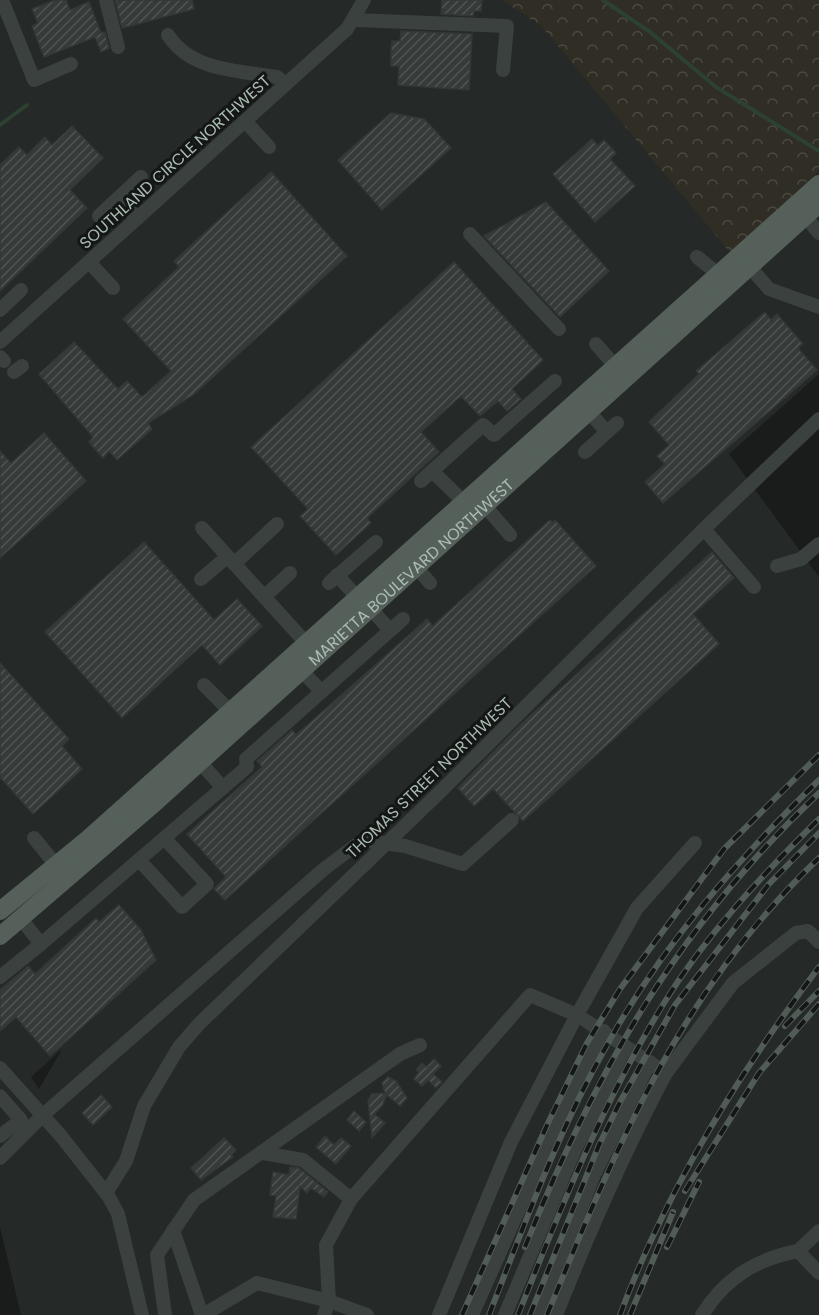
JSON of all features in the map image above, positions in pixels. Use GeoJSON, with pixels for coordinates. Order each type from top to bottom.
{"type":"FeatureCollection","features":[{"type":"Feature","properties":{"kind":"main road"},"geometry":{"type":"LineString","coordinates":[[0,911],[56,865],[306,643],[363,603],[464,502],[718,274],[807,208],[819,184]]}},
{"type":"Feature","properties":{"kind":"main road","name":"MARIETTA BOULEVARD NORTHWEST"},"geometry":{"type":"LineString","coordinates":[[0,936],[200,762],[301,670],[363,603],[416,567],[750,267],[807,208]]}},
{"type":"Feature","properties":{"kind":"street"},"geometry":{"type":"LineString","coordinates":[[2,0],[34,80],[71,64]]}},
{"type":"Feature","properties":{"kind":"street"},"geometry":{"type":"LineString","coordinates":[[106,0],[118,48]]}},
{"type":"Feature","properties":{"kind":"street","name":"SOUTHLAND CIRCLE NORTHWEST"},"geometry":{"type":"LineString","coordinates":[[0,342],[355,20],[364,0]]}},
{"type":"Feature","properties":{"kind":"street"},"geometry":{"type":"LineString","coordinates":[[355,20],[507,26],[503,70]]}},
{"type":"Feature","properties":{"kind":"street"},"geometry":{"type":"LineString","coordinates":[[168,35],[174,44],[201,63],[277,77],[286,84]]}},
{"type":"Feature","properties":{"kind":"street"},"geometry":{"type":"LineString","coordinates":[[245,121],[269,147]]}},
{"type":"Feature","properties":{"kind":"street"},"geometry":{"type":"LineString","coordinates":[[99,216],[141,177]]}},
{"type":"Feature","properties":{"kind":"street"},"geometry":{"type":"LineString","coordinates":[[117,199],[138,218]]}},
{"type":"Feature","properties":{"kind":"street"},"geometry":{"type":"LineString","coordinates":[[807,208],[819,232]]}},
{"type":"Feature","properties":{"kind":"street"},"geometry":{"type":"LineString","coordinates":[[470,234],[559,329]]}},
{"type":"Feature","properties":{"kind":"street"},"geometry":{"type":"LineString","coordinates":[[697,256],[718,274]]}},
{"type":"Feature","properties":{"kind":"street"},"geometry":{"type":"LineString","coordinates":[[89,262],[113,288]]}},
{"type":"Feature","properties":{"kind":"street"},"geometry":{"type":"LineString","coordinates":[[750,267],[769,289],[819,307]]}},
{"type":"Feature","properties":{"kind":"street"},"geometry":{"type":"LineString","coordinates":[[18,326],[0,310],[21,290]]}},
{"type":"Feature","properties":{"kind":"street"},"geometry":{"type":"LineString","coordinates":[[596,344],[616,367]]}},
{"type":"Feature","properties":{"kind":"street"},"geometry":{"type":"LineString","coordinates":[[422,481],[483,425],[494,435],[555,381]]}},
{"type":"Feature","properties":{"kind":"street"},"geometry":{"type":"LineString","coordinates":[[585,453],[612,427],[589,412]]}},
{"type":"Feature","properties":{"kind":"street","name":"THOMAS STREET NORTHWEST"},"geometry":{"type":"LineString","coordinates":[[106,1193],[126,1161],[144,1106],[179,1047],[199,1024],[387,843],[819,418]]}},
{"type":"Feature","properties":{"kind":"street"},"geometry":{"type":"LineString","coordinates":[[432,471],[464,502]]}},
{"type":"Feature","properties":{"kind":"street"},"geometry":{"type":"LineString","coordinates":[[484,506],[510,535]]}},
{"type":"Feature","properties":{"kind":"street"},"geometry":{"type":"LineString","coordinates":[[201,579],[231,561],[277,524]]}},
{"type":"Feature","properties":{"kind":"street"},"geometry":{"type":"LineString","coordinates":[[202,528],[306,643]]}},
{"type":"Feature","properties":{"kind":"street"},"geometry":{"type":"LineString","coordinates":[[704,529],[754,587]]}},
{"type":"Feature","properties":{"kind":"street"},"geometry":{"type":"LineString","coordinates":[[376,542],[333,579],[363,603],[390,630]]}},
{"type":"Feature","properties":{"kind":"street"},"geometry":{"type":"LineString","coordinates":[[777,566],[801,559],[819,544]]}},
{"type":"Feature","properties":{"kind":"street"},"geometry":{"type":"LineString","coordinates":[[416,567],[430,583]]}},
{"type":"Feature","properties":{"kind":"street"},"geometry":{"type":"LineString","coordinates":[[264,597],[290,573]]}},
{"type":"Feature","properties":{"kind":"street"},"geometry":{"type":"LineString","coordinates":[[0,977],[140,861],[247,767],[246,759],[403,619]]}},
{"type":"Feature","properties":{"kind":"street"},"geometry":{"type":"LineString","coordinates":[[301,670],[321,692]]}},
{"type":"Feature","properties":{"kind":"street"},"geometry":{"type":"LineString","coordinates":[[204,685],[230,711]]}},
{"type":"Feature","properties":{"kind":"street"},"geometry":{"type":"LineString","coordinates":[[200,762],[223,788]]}},
{"type":"Feature","properties":{"kind":"street"},"geometry":{"type":"LineString","coordinates":[[0,1158],[44,1115],[324,869],[356,845],[369,841],[387,843],[463,864],[512,820]]}},
{"type":"Feature","properties":{"kind":"street"},"geometry":{"type":"LineString","coordinates":[[34,838],[56,865]]}},
{"type":"Feature","properties":{"kind":"street"},"geometry":{"type":"LineString","coordinates":[[140,861],[183,907],[207,884],[165,839]]}},
{"type":"Feature","properties":{"kind":"street"},"geometry":{"type":"LineString","coordinates":[[439,1315],[511,1142],[577,1015],[637,908],[694,843]]}},
{"type":"Feature","properties":{"kind":"street"},"geometry":{"type":"LineString","coordinates":[[21,919],[41,945]]}},
{"type":"Feature","properties":{"kind":"street"},"geometry":{"type":"LineString","coordinates":[[556,1315],[593,1220],[632,1137],[666,1073],[733,983],[796,933],[808,931],[819,942]]}},
{"type":"Feature","properties":{"kind":"street"},"geometry":{"type":"LineString","coordinates":[[324,1315],[329,1301],[326,1245],[351,1199],[530,995],[577,1015],[666,1073]]}},
{"type":"Feature","properties":{"kind":"street"},"geometry":{"type":"LineString","coordinates":[[472,1315],[568,1099],[604,1031]]}},
{"type":"Feature","properties":{"kind":"street"},"geometry":{"type":"LineString","coordinates":[[165,1315],[157,1255],[194,1200],[235,1168],[263,1153],[294,1127],[399,1054],[420,1045]]}},
{"type":"Feature","properties":{"kind":"street"},"geometry":{"type":"LineString","coordinates":[[505,1315],[573,1154],[626,1047]]}},
{"type":"Feature","properties":{"kind":"street"},"geometry":{"type":"LineString","coordinates":[[538,1315],[594,1175],[650,1062]]}},
{"type":"Feature","properties":{"kind":"street"},"geometry":{"type":"LineString","coordinates":[[0,1068],[44,1115],[106,1193],[118,1214],[142,1315]]}},
{"type":"Feature","properties":{"kind":"street"},"geometry":{"type":"LineString","coordinates":[[0,1096],[21,1120],[0,1136]]}},
{"type":"Feature","properties":{"kind":"street"},"geometry":{"type":"LineString","coordinates":[[263,1153],[303,1160],[351,1199]]}},
{"type":"Feature","properties":{"kind":"street"},"geometry":{"type":"LineString","coordinates":[[172,1230],[203,1315],[257,1283],[329,1301],[367,1315]]}},
{"type":"Feature","properties":{"kind":"street"},"geometry":{"type":"LineString","coordinates":[[702,1315],[712,1299],[740,1272],[772,1256],[798,1251],[819,1231]]}},
{"type":"Feature","properties":{"kind":"street"},"geometry":{"type":"LineString","coordinates":[[798,1251],[819,1273]]}},
{"type":"Feature","properties":{"kind":"shaded area"},"geometry":{"type":"Polygon","coordinates":[[[0,0],[501,0],[541,26],[738,261],[797,191],[819,171],[819,374],[729,454],[819,577],[819,1315],[21,1315],[0,1227],[0,0]],[[61,1051],[31,1077],[39,1089],[61,1051]]]}},
{"type":"Feature","properties":{"kind":"green space"},"geometry":{"type":"Polygon","coordinates":[[[501,0],[819,0],[819,171],[797,191],[738,262],[541,26],[501,0]]]}},
{"type":"Feature","properties":{"kind":"building"},"geometry":{"type":"Polygon","coordinates":[[[55,0],[66,0],[70,10],[89,2],[101,33],[105,32],[109,48],[101,52],[95,37],[44,57],[32,26],[38,23],[32,9],[55,0]]]}},
{"type":"Feature","properties":{"kind":"building"},"geometry":{"type":"Polygon","coordinates":[[[115,0],[192,0],[194,9],[122,28],[115,0]]]}},
{"type":"Feature","properties":{"kind":"building"},"geometry":{"type":"Polygon","coordinates":[[[442,0],[482,0],[481,11],[474,11],[473,16],[441,14],[442,0]]]}},
{"type":"Feature","properties":{"kind":"building"},"geometry":{"type":"Polygon","coordinates":[[[401,31],[472,34],[469,90],[398,85],[399,66],[391,66],[391,51],[392,41],[400,41],[401,31]]]}},
{"type":"Feature","properties":{"kind":"building"},"geometry":{"type":"Polygon","coordinates":[[[391,113],[424,119],[451,148],[382,210],[338,160],[391,113]]]}},
{"type":"Feature","properties":{"kind":"building"},"geometry":{"type":"Polygon","coordinates":[[[72,126],[103,158],[70,190],[87,208],[0,291],[0,165],[19,147],[27,155],[45,137],[52,145],[72,126]]]}},
{"type":"Feature","properties":{"kind":"building"},"geometry":{"type":"Polygon","coordinates":[[[592,139],[598,146],[604,140],[616,153],[610,159],[635,186],[595,222],[553,174],[592,139]]]}},
{"type":"Feature","properties":{"kind":"building"},"geometry":{"type":"Polygon","coordinates":[[[271,172],[347,256],[193,395],[148,423],[152,429],[117,460],[109,451],[103,458],[89,442],[93,437],[39,374],[74,342],[118,389],[127,381],[142,397],[171,371],[123,319],[179,267],[174,261],[271,172]]]}},
{"type":"Feature","properties":{"kind":"building"},"geometry":{"type":"Polygon","coordinates":[[[546,202],[609,271],[560,317],[484,236],[546,202]]]}},
{"type":"Feature","properties":{"kind":"building"},"geometry":{"type":"Polygon","coordinates":[[[454,262],[543,360],[512,389],[521,399],[507,411],[498,401],[480,416],[461,396],[421,432],[439,452],[367,518],[371,523],[336,555],[300,516],[308,509],[251,447],[454,262]]]}},
{"type":"Feature","properties":{"kind":"building"},"geometry":{"type":"Polygon","coordinates":[[[765,312],[771,320],[777,314],[803,344],[798,348],[817,370],[663,503],[645,482],[665,464],[657,456],[669,445],[649,422],[699,374],[696,371],[765,312]]]}},
{"type":"Feature","properties":{"kind":"building"},"geometry":{"type":"Polygon","coordinates":[[[44,433],[86,481],[0,558],[0,451],[11,463],[44,433]]]}},
{"type":"Feature","properties":{"kind":"building"},"geometry":{"type":"Polygon","coordinates":[[[550,520],[553,523],[555,520],[596,566],[225,900],[214,889],[226,877],[187,834],[262,767],[257,761],[292,730],[296,735],[427,619],[433,626],[550,520]]]}},
{"type":"Feature","properties":{"kind":"building"},"geometry":{"type":"Polygon","coordinates":[[[144,542],[214,620],[237,599],[262,626],[220,665],[202,645],[122,718],[45,632],[144,542]]]}},
{"type":"Feature","properties":{"kind":"building"},"geometry":{"type":"Polygon","coordinates":[[[712,552],[734,578],[693,614],[719,644],[523,821],[493,789],[474,806],[458,788],[518,727],[712,552]]]}},
{"type":"Feature","properties":{"kind":"building"},"geometry":{"type":"Polygon","coordinates":[[[0,663],[69,739],[62,746],[82,769],[33,814],[0,777],[0,663]]]}},
{"type":"Feature","properties":{"kind":"building"},"geometry":{"type":"Polygon","coordinates":[[[119,905],[141,930],[156,960],[50,1056],[16,1017],[0,1031],[0,990],[28,966],[35,974],[96,918],[99,922],[119,905]]]}},
{"type":"Feature","properties":{"kind":"building"},"geometry":{"type":"Polygon","coordinates":[[[434,1059],[441,1066],[433,1074],[442,1082],[436,1088],[428,1080],[422,1086],[414,1079],[419,1072],[416,1070],[422,1063],[426,1067],[434,1059]]]}},
{"type":"Feature","properties":{"kind":"building"},"geometry":{"type":"Polygon","coordinates":[[[388,1077],[396,1081],[407,1098],[400,1106],[387,1095],[382,1106],[374,1114],[385,1123],[372,1138],[368,1100],[372,1094],[385,1093],[382,1083],[388,1077]]]}},
{"type":"Feature","properties":{"kind":"building"},"geometry":{"type":"Polygon","coordinates":[[[101,1095],[112,1107],[93,1125],[82,1113],[101,1095]]]}},
{"type":"Feature","properties":{"kind":"building"},"geometry":{"type":"Polygon","coordinates":[[[354,1111],[366,1122],[359,1131],[347,1120],[354,1111]]]}},
{"type":"Feature","properties":{"kind":"building"},"geometry":{"type":"Polygon","coordinates":[[[325,1136],[334,1145],[341,1138],[351,1146],[336,1164],[316,1147],[325,1136]]]}},
{"type":"Feature","properties":{"kind":"building"},"geometry":{"type":"Polygon","coordinates":[[[224,1138],[236,1150],[231,1155],[233,1157],[201,1180],[191,1168],[224,1138]]]}},
{"type":"Feature","properties":{"kind":"building"},"geometry":{"type":"Polygon","coordinates":[[[290,1167],[299,1168],[328,1192],[324,1197],[311,1188],[307,1193],[300,1186],[296,1219],[273,1217],[276,1196],[270,1195],[273,1172],[289,1175],[290,1167]]]}},
{"type":"Feature","properties":{"kind":"waterway"},"geometry":{"type":"LineString","coordinates":[[603,0],[650,32],[716,87],[819,151]]}},
{"type":"Feature","properties":{"kind":"waterway"},"geometry":{"type":"LineString","coordinates":[[0,125],[27,105]]}},
{"type":"Feature","properties":{"kind":"railway"},"geometry":{"type":"LineString","coordinates":[[462,1315],[548,1123],[587,1043],[620,989],[724,849],[819,755]]}},
{"type":"Feature","properties":{"kind":"railway"},"geometry":{"type":"LineString","coordinates":[[489,1315],[529,1212],[573,1111],[629,1008],[677,938],[703,905],[759,841],[819,780]]}},
{"type":"Feature","properties":{"kind":"railway"},"geometry":{"type":"LineString","coordinates":[[525,1247],[581,1120],[646,1004],[683,948],[724,895],[769,843],[819,793]]}},
{"type":"Feature","properties":{"kind":"railway"},"geometry":{"type":"LineString","coordinates":[[518,1315],[602,1117],[664,1003],[698,953],[736,906],[819,819]]}},
{"type":"Feature","properties":{"kind":"railway"},"geometry":{"type":"LineString","coordinates":[[530,1315],[599,1145],[620,1102],[675,1005],[769,884],[819,833]]}},
{"type":"Feature","properties":{"kind":"railway"},"geometry":{"type":"LineString","coordinates":[[547,1315],[628,1129],[691,1015],[728,960],[771,908],[819,858]]}},
{"type":"Feature","properties":{"kind":"railway"},"geometry":{"type":"LineString","coordinates":[[620,1315],[659,1223],[707,1134],[789,1007],[819,967]]}},
{"type":"Feature","properties":{"kind":"railway"},"geometry":{"type":"LineString","coordinates":[[785,1026],[819,991]]}},
{"type":"Feature","properties":{"kind":"railway"},"geometry":{"type":"LineString","coordinates":[[685,1191],[759,1073],[819,1004]]}},
{"type":"Feature","properties":{"kind":"railway"},"geometry":{"type":"LineString","coordinates":[[667,1247],[699,1182]]}},
{"type":"Feature","properties":{"kind":"railway"},"geometry":{"type":"LineString","coordinates":[[630,1315],[673,1212]]}}]}
